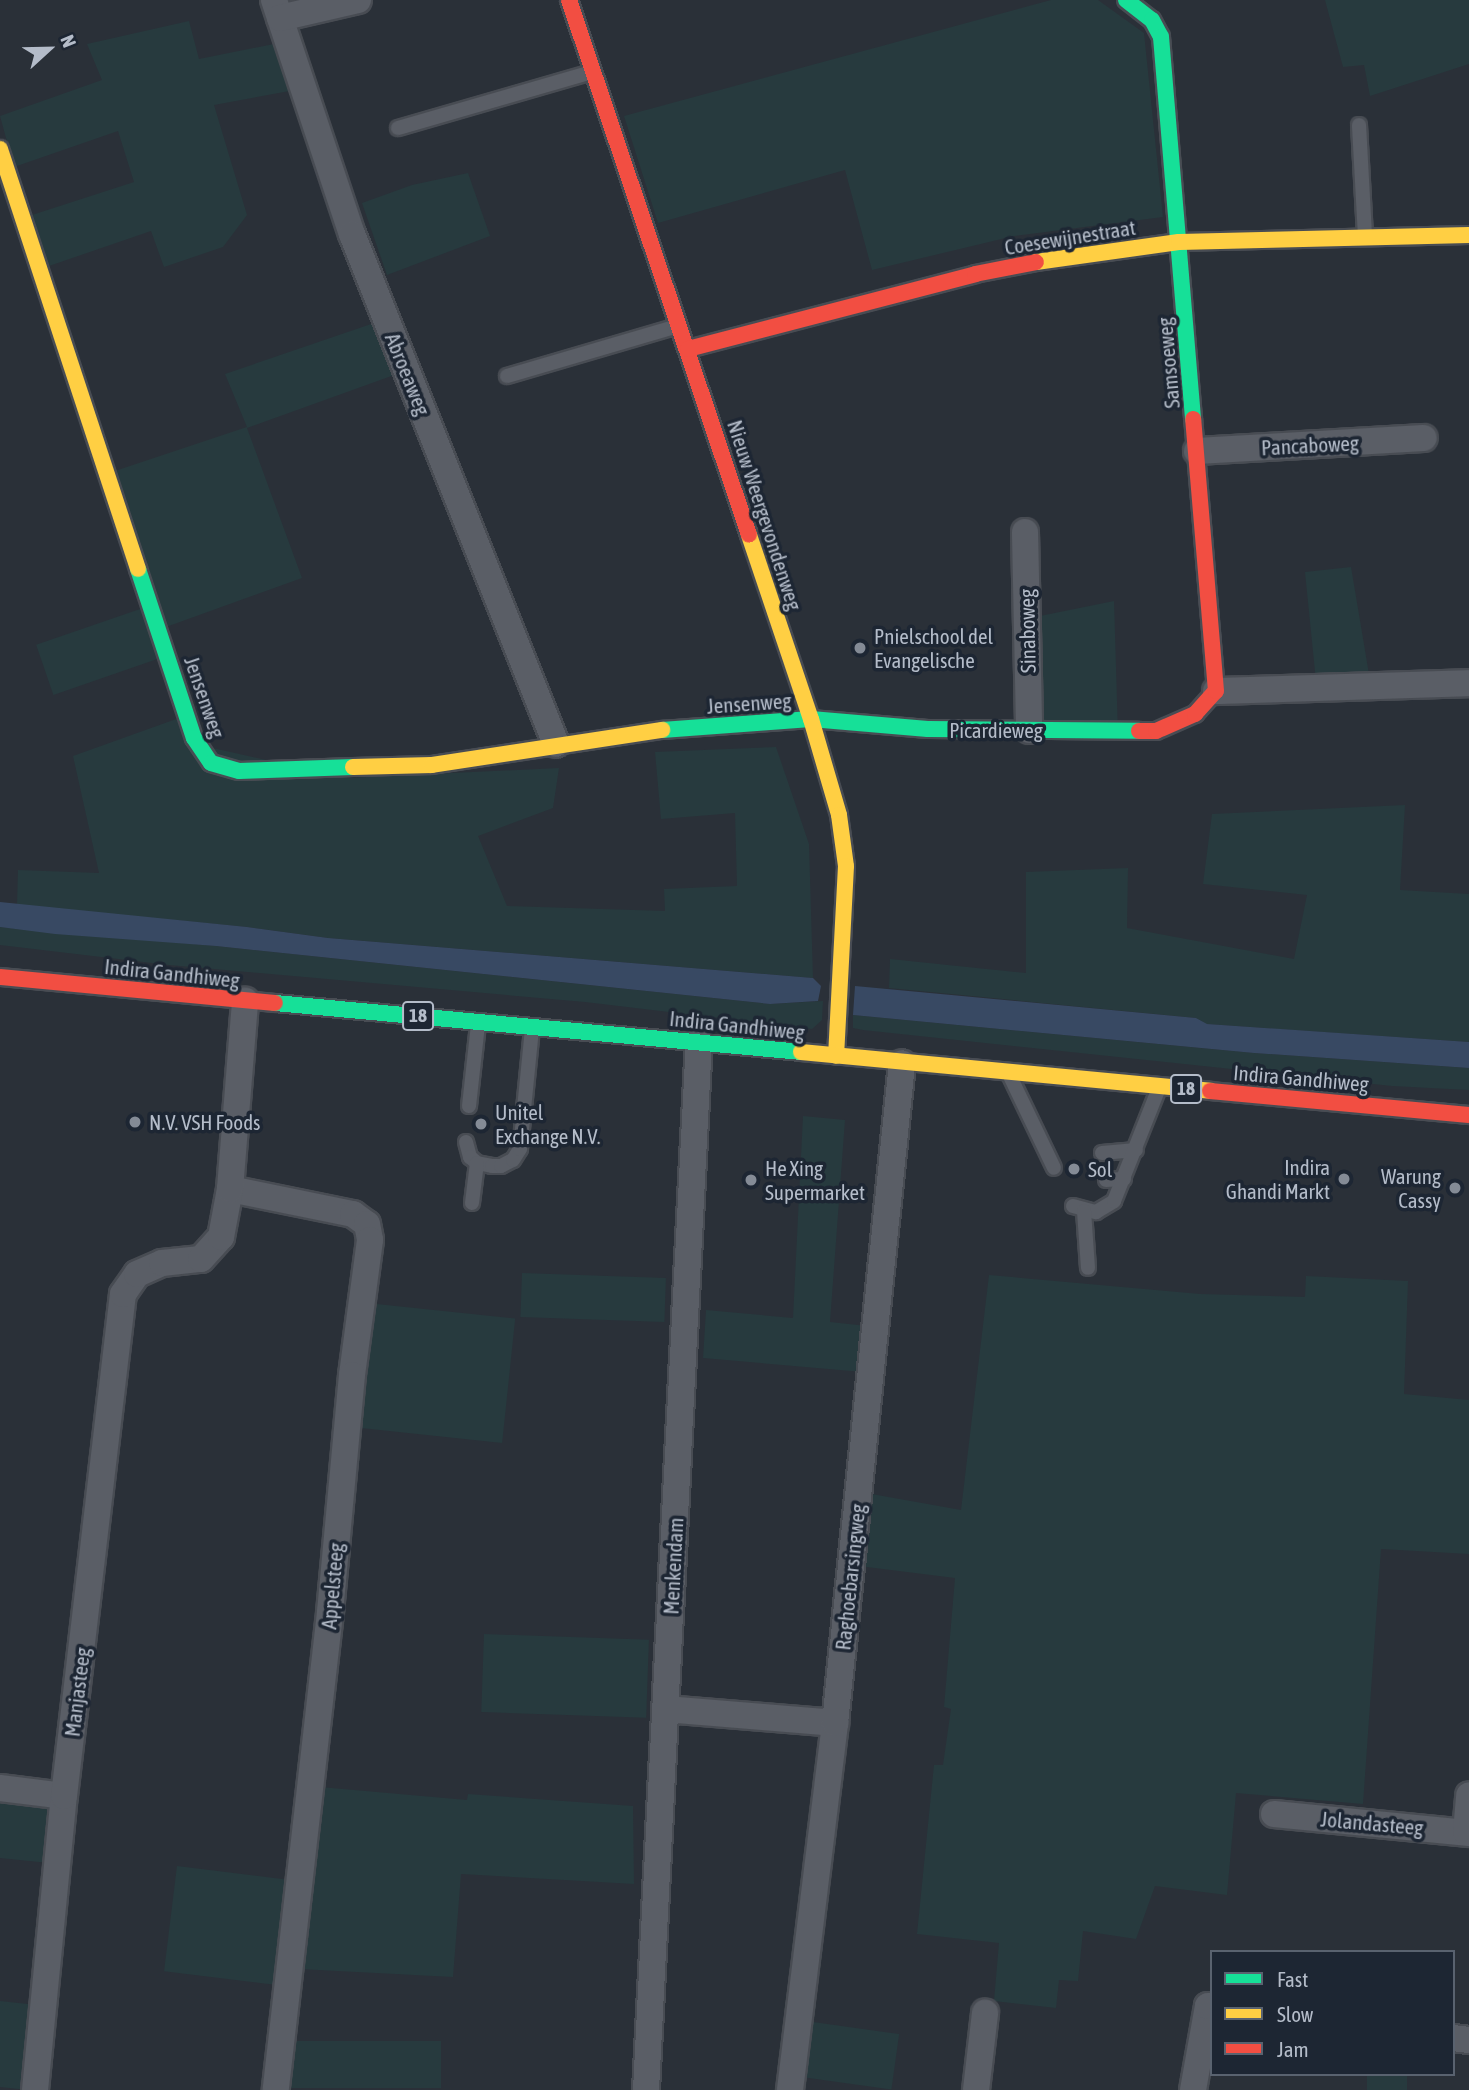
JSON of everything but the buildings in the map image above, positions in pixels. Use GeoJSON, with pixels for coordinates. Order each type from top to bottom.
{"type":"FeatureCollection","features":[{"type":"Feature","properties":{"kind":"street"},"geometry":{"type":"LineString","coordinates":[[277,9],[358,0]]}},
{"type":"Feature","properties":{"kind":"street","name":"Nieuw Weergevondenweg"},"geometry":{"type":"LineString","coordinates":[[569,0],[811,719],[839,815],[845,849],[836,1056]]}},
{"type":"Feature","properties":{"kind":"street","name":"Samsoeweg"},"geometry":{"type":"LineString","coordinates":[[1126,0],[1152,20],[1160,31],[1216,691]]}},
{"type":"Feature","properties":{"kind":"street","name":"Abroeaweg"},"geometry":{"type":"LineString","coordinates":[[277,9],[352,234],[556,744]]}},
{"type":"Feature","properties":{"kind":"street","name":"Jensenweg"},"geometry":{"type":"LineString","coordinates":[[0,149],[194,738],[211,763],[239,771],[432,765],[556,744],[652,732],[811,719]]}},
{"type":"Feature","properties":{"kind":"street","name":"Coesewijnestraat"},"geometry":{"type":"LineString","coordinates":[[688,349],[975,274],[1060,257],[1179,242],[1469,235]]}},
{"type":"Feature","properties":{"kind":"street","name":"Pancaboweg"},"geometry":{"type":"LineString","coordinates":[[1197,451],[1424,438]]}},
{"type":"Feature","properties":{"kind":"street","name":"Sinaboweg"},"geometry":{"type":"LineString","coordinates":[[1025,532],[1029,730]]}},
{"type":"Feature","properties":{"kind":"street"},"geometry":{"type":"LineString","coordinates":[[1216,691],[1469,683]]}},
{"type":"Feature","properties":{"kind":"street","name":"Picardieweg"},"geometry":{"type":"LineString","coordinates":[[811,719],[929,729],[1156,731],[1195,714],[1216,691]]}},
{"type":"Feature","properties":{"kind":"street","name":"Indira Gandhiweg"},"geometry":{"type":"LineString","coordinates":[[2,981],[699,1041],[902,1063],[1469,1115]]}},
{"type":"Feature","properties":{"kind":"street"},"geometry":{"type":"LineString","coordinates":[[230,1189],[245,1001]]}},
{"type":"Feature","properties":{"kind":"street","name":"Menkendam"},"geometry":{"type":"LineString","coordinates":[[646,2090],[699,1041]]}},
{"type":"Feature","properties":{"kind":"street","name":"Raghoebarsingweg"},"geometry":{"type":"LineString","coordinates":[[790,2090],[835,1723],[902,1063]]}},
{"type":"Feature","properties":{"kind":"street","name":"Manjasteeg"},"geometry":{"type":"LineString","coordinates":[[35,2090],[64,1796],[123,1294],[136,1274],[162,1263],[201,1259],[220,1237],[230,1189]]}},
{"type":"Feature","properties":{"kind":"street","name":"Appelsteeg"},"geometry":{"type":"LineString","coordinates":[[230,1189],[353,1214],[367,1224],[370,1240],[352,1375],[307,1836],[276,2090]]}},
{"type":"Feature","properties":{"kind":"street"},"geometry":{"type":"LineString","coordinates":[[666,1709],[835,1723]]}},
{"type":"Feature","properties":{"kind":"street"},"geometry":{"type":"LineString","coordinates":[[0,1788],[64,1796]]}},
{"type":"Feature","properties":{"kind":"street"},"geometry":{"type":"LineString","coordinates":[[1467,1832],[1469,1795]]}},
{"type":"Feature","properties":{"kind":"street","name":"Jolandasteeg"},"geometry":{"type":"LineString","coordinates":[[1274,1814],[1467,1832]]}},
{"type":"Feature","properties":{"kind":"street"},"geometry":{"type":"LineString","coordinates":[[1193,2090],[1210,2006]]}},
{"type":"Feature","properties":{"kind":"street"},"geometry":{"type":"LineString","coordinates":[[976,2090],[985,2013]]}},
{"type":"Feature","properties":{"kind":"lane"},"geometry":{"type":"LineString","coordinates":[[398,128],[594,71]]}},
{"type":"Feature","properties":{"kind":"lane"},"geometry":{"type":"LineString","coordinates":[[1359,125],[1366,238]]}},
{"type":"Feature","properties":{"kind":"lane"},"geometry":{"type":"LineString","coordinates":[[507,376],[680,326]]}},
{"type":"Feature","properties":{"kind":"lane"},"geometry":{"type":"LineString","coordinates":[[469,1106],[478,1022]]}},
{"type":"Feature","properties":{"kind":"lane"},"geometry":{"type":"LineString","coordinates":[[466,1142],[470,1157],[477,1163],[501,1166],[513,1160],[520,1149],[532,1027]]}},
{"type":"Feature","properties":{"kind":"lane"},"geometry":{"type":"LineString","coordinates":[[1008,1073],[1056,1162]]}},
{"type":"Feature","properties":{"kind":"lane"},"geometry":{"type":"LineString","coordinates":[[1088,1268],[1078,1209],[1096,1212],[1107,1208],[1124,1179],[1159,1087]]}},
{"type":"Feature","properties":{"kind":"lane"},"geometry":{"type":"LineString","coordinates":[[1102,1153],[1136,1150]]}},
{"type":"Feature","properties":{"kind":"lane"},"geometry":{"type":"LineString","coordinates":[[472,1203],[477,1163]]}},
{"type":"Feature","properties":{"kind":"lane"},"geometry":{"type":"LineString","coordinates":[[1106,1180],[1124,1179]]}},
{"type":"Feature","properties":{"kind":"green space"},"geometry":{"type":"Polygon","coordinates":[[[1051,0],[1098,0],[1144,33],[1163,217],[1014,236],[872,270],[845,170],[658,223],[624,116],[1051,0]]]}},
{"type":"Feature","properties":{"kind":"green space"},"geometry":{"type":"Polygon","coordinates":[[[1325,0],[1469,0],[1469,64],[1370,96],[1364,65],[1343,67],[1325,0]]]}},
{"type":"Feature","properties":{"kind":"green space"},"geometry":{"type":"Polygon","coordinates":[[[189,21],[199,59],[279,43],[295,90],[214,105],[247,215],[223,247],[164,267],[151,231],[49,266],[32,215],[134,182],[118,131],[14,167],[0,116],[102,80],[87,44],[189,21]]]}},
{"type":"Feature","properties":{"kind":"green space"},"geometry":{"type":"Polygon","coordinates":[[[468,173],[490,236],[387,275],[362,203],[412,185],[468,173]]]}},
{"type":"Feature","properties":{"kind":"green space"},"geometry":{"type":"Polygon","coordinates":[[[377,322],[397,374],[247,428],[302,578],[166,627],[115,471],[247,427],[225,374],[377,322]]]}},
{"type":"Feature","properties":{"kind":"green space"},"geometry":{"type":"Polygon","coordinates":[[[1351,567],[1371,686],[1317,691],[1305,572],[1351,567]]]}},
{"type":"Feature","properties":{"kind":"green space"},"geometry":{"type":"Polygon","coordinates":[[[1114,601],[1118,735],[1041,734],[1035,617],[1114,601]]]}},
{"type":"Feature","properties":{"kind":"green space"},"geometry":{"type":"Polygon","coordinates":[[[143,608],[160,658],[53,695],[36,645],[143,608]]]}},
{"type":"Feature","properties":{"kind":"green space"},"geometry":{"type":"Polygon","coordinates":[[[179,718],[186,742],[346,778],[559,768],[553,808],[478,836],[507,906],[665,911],[664,889],[737,886],[735,813],[661,819],[655,752],[776,747],[809,844],[813,978],[328,938],[247,927],[17,905],[18,870],[99,873],[73,756],[179,718]]]}},
{"type":"Feature","properties":{"kind":"green space"},"geometry":{"type":"Polygon","coordinates":[[[1405,805],[1400,890],[1469,894],[1469,1042],[1206,1024],[1196,1018],[889,988],[890,959],[1026,973],[1026,872],[1128,868],[1127,928],[1294,959],[1307,895],[1203,884],[1212,814],[1405,805]]]}},
{"type":"Feature","properties":{"kind":"green space"},"geometry":{"type":"Polygon","coordinates":[[[0,927],[216,946],[770,1004],[823,1001],[822,1020],[812,1029],[585,1002],[169,965],[0,945],[0,927]]]}},
{"type":"Feature","properties":{"kind":"green space"},"geometry":{"type":"Polygon","coordinates":[[[853,1015],[1254,1053],[1469,1068],[1469,1090],[1392,1086],[863,1030],[853,1028],[853,1015]]]}},
{"type":"Feature","properties":{"kind":"green space"},"geometry":{"type":"Polygon","coordinates":[[[803,1116],[845,1120],[830,1322],[867,1326],[863,1372],[703,1358],[706,1310],[793,1318],[803,1116]]]}},
{"type":"Feature","properties":{"kind":"green space"},"geometry":{"type":"Polygon","coordinates":[[[522,1273],[666,1278],[664,1322],[520,1317],[522,1273]]]}},
{"type":"Feature","properties":{"kind":"green space"},"geometry":{"type":"Polygon","coordinates":[[[989,1275],[1200,1294],[1305,1297],[1306,1276],[1408,1281],[1404,1394],[1469,1400],[1469,1554],[1381,1549],[1363,1804],[1236,1793],[1227,1895],[1155,1886],[1136,1939],[1083,1931],[1078,1981],[1059,1980],[1056,2008],[994,2001],[999,1943],[917,1934],[934,1765],[943,1765],[951,1709],[944,1707],[955,1578],[859,1566],[866,1493],[961,1510],[989,1275]]]}},
{"type":"Feature","properties":{"kind":"green space"},"geometry":{"type":"Polygon","coordinates":[[[367,1303],[515,1319],[502,1443],[354,1427],[367,1303]]]}},
{"type":"Feature","properties":{"kind":"green space"},"geometry":{"type":"Polygon","coordinates":[[[484,1634],[649,1640],[646,1718],[481,1712],[484,1634]]]}},
{"type":"Feature","properties":{"kind":"green space"},"geometry":{"type":"Polygon","coordinates":[[[320,1787],[467,1800],[468,1794],[633,1806],[634,1884],[461,1874],[453,1977],[299,1969],[320,1787]]]}},
{"type":"Feature","properties":{"kind":"green space"},"geometry":{"type":"Polygon","coordinates":[[[0,1797],[52,1805],[49,1863],[0,1858],[0,1797]]]}},
{"type":"Feature","properties":{"kind":"green space"},"geometry":{"type":"Polygon","coordinates":[[[177,1866],[292,1880],[279,1985],[164,1971],[177,1866]]]}},
{"type":"Feature","properties":{"kind":"green space"},"geometry":{"type":"Polygon","coordinates":[[[0,2001],[37,2005],[28,2090],[0,2087],[0,2001]]]}},
{"type":"Feature","properties":{"kind":"green space"},"geometry":{"type":"Polygon","coordinates":[[[813,2022],[899,2034],[891,2090],[805,2077],[813,2022]]]}},
{"type":"Feature","properties":{"kind":"green space"},"geometry":{"type":"Polygon","coordinates":[[[287,2041],[441,2041],[441,2088],[287,2088],[287,2041]]]}},
{"type":"Feature","properties":{"kind":"green space"},"geometry":{"type":"Polygon","coordinates":[[[1367,2076],[1407,2076],[1407,2090],[1367,2090],[1367,2076]]]}},
{"type":"Feature","properties":{"kind":"water"},"geometry":{"type":"Polygon","coordinates":[[[0,902],[328,938],[813,978],[821,986],[818,1001],[770,1004],[216,946],[55,934],[0,927],[0,902]]]}},
{"type":"Feature","properties":{"kind":"water"},"geometry":{"type":"Polygon","coordinates":[[[855,986],[1196,1018],[1207,1024],[1469,1042],[1469,1068],[1254,1053],[853,1015],[855,986]]]}},
{"type":"Feature","properties":{"kind":"traffic: fast"},"geometry":{"type":"LineString","coordinates":[[1126,0],[1152,20],[1161,37],[1193,419]]}},
{"type":"Feature","properties":{"kind":"traffic: fast"},"geometry":{"type":"LineString","coordinates":[[138,569],[194,738],[211,763],[239,771],[353,767]]}},
{"type":"Feature","properties":{"kind":"traffic: fast"},"geometry":{"type":"LineString","coordinates":[[662,730],[811,719],[928,729],[1139,731]]}},
{"type":"Feature","properties":{"kind":"traffic: fast"},"geometry":{"type":"LineString","coordinates":[[275,1003],[801,1052]]}},
{"type":"Feature","properties":{"kind":"traffic: slow"},"geometry":{"type":"LineString","coordinates":[[0,149],[138,569]]}},
{"type":"Feature","properties":{"kind":"traffic: slow"},"geometry":{"type":"LineString","coordinates":[[1036,262],[1179,242],[1469,235]]}},
{"type":"Feature","properties":{"kind":"traffic: slow"},"geometry":{"type":"LineString","coordinates":[[749,535],[811,719],[839,815],[846,866],[836,1056]]}},
{"type":"Feature","properties":{"kind":"traffic: slow"},"geometry":{"type":"LineString","coordinates":[[353,767],[432,765],[662,730]]}},
{"type":"Feature","properties":{"kind":"traffic: slow"},"geometry":{"type":"LineString","coordinates":[[801,1052],[1210,1091]]}},
{"type":"Feature","properties":{"kind":"traffic: jam"},"geometry":{"type":"LineString","coordinates":[[569,0],[749,535]]}},
{"type":"Feature","properties":{"kind":"traffic: jam"},"geometry":{"type":"LineString","coordinates":[[688,349],[975,274],[1036,262]]}},
{"type":"Feature","properties":{"kind":"traffic: jam"},"geometry":{"type":"LineString","coordinates":[[1139,731],[1156,731],[1195,714],[1216,691],[1193,419]]}},
{"type":"Feature","properties":{"kind":"traffic: jam"},"geometry":{"type":"LineString","coordinates":[[0,977],[275,1003]]}},
{"type":"Feature","properties":{"kind":"traffic: jam"},"geometry":{"type":"LineString","coordinates":[[1210,1091],[1469,1115]]}},
{"type":"Feature","properties":{"kind":"place","name":"Pnielschool del Evangelische"},"geometry":{"type":"Point","coordinates":[860,648]}},
{"type":"Feature","properties":{"kind":"place","name":"N.V. VSH Foods"},"geometry":{"type":"Point","coordinates":[135,1122]}},
{"type":"Feature","properties":{"kind":"place","name":"Unitel Exchange N.V."},"geometry":{"type":"Point","coordinates":[481,1124]}},
{"type":"Feature","properties":{"kind":"place","name":"Sol"},"geometry":{"type":"Point","coordinates":[1074,1169]}},
{"type":"Feature","properties":{"kind":"place","name":"Indira Ghandi Markt"},"geometry":{"type":"Point","coordinates":[1344,1179]}},
{"type":"Feature","properties":{"kind":"place","name":"He Xing Supermarket"},"geometry":{"type":"Point","coordinates":[751,1180]}},
{"type":"Feature","properties":{"kind":"place","name":"Warung Cassy"},"geometry":{"type":"Point","coordinates":[1455,1188]}}]}
